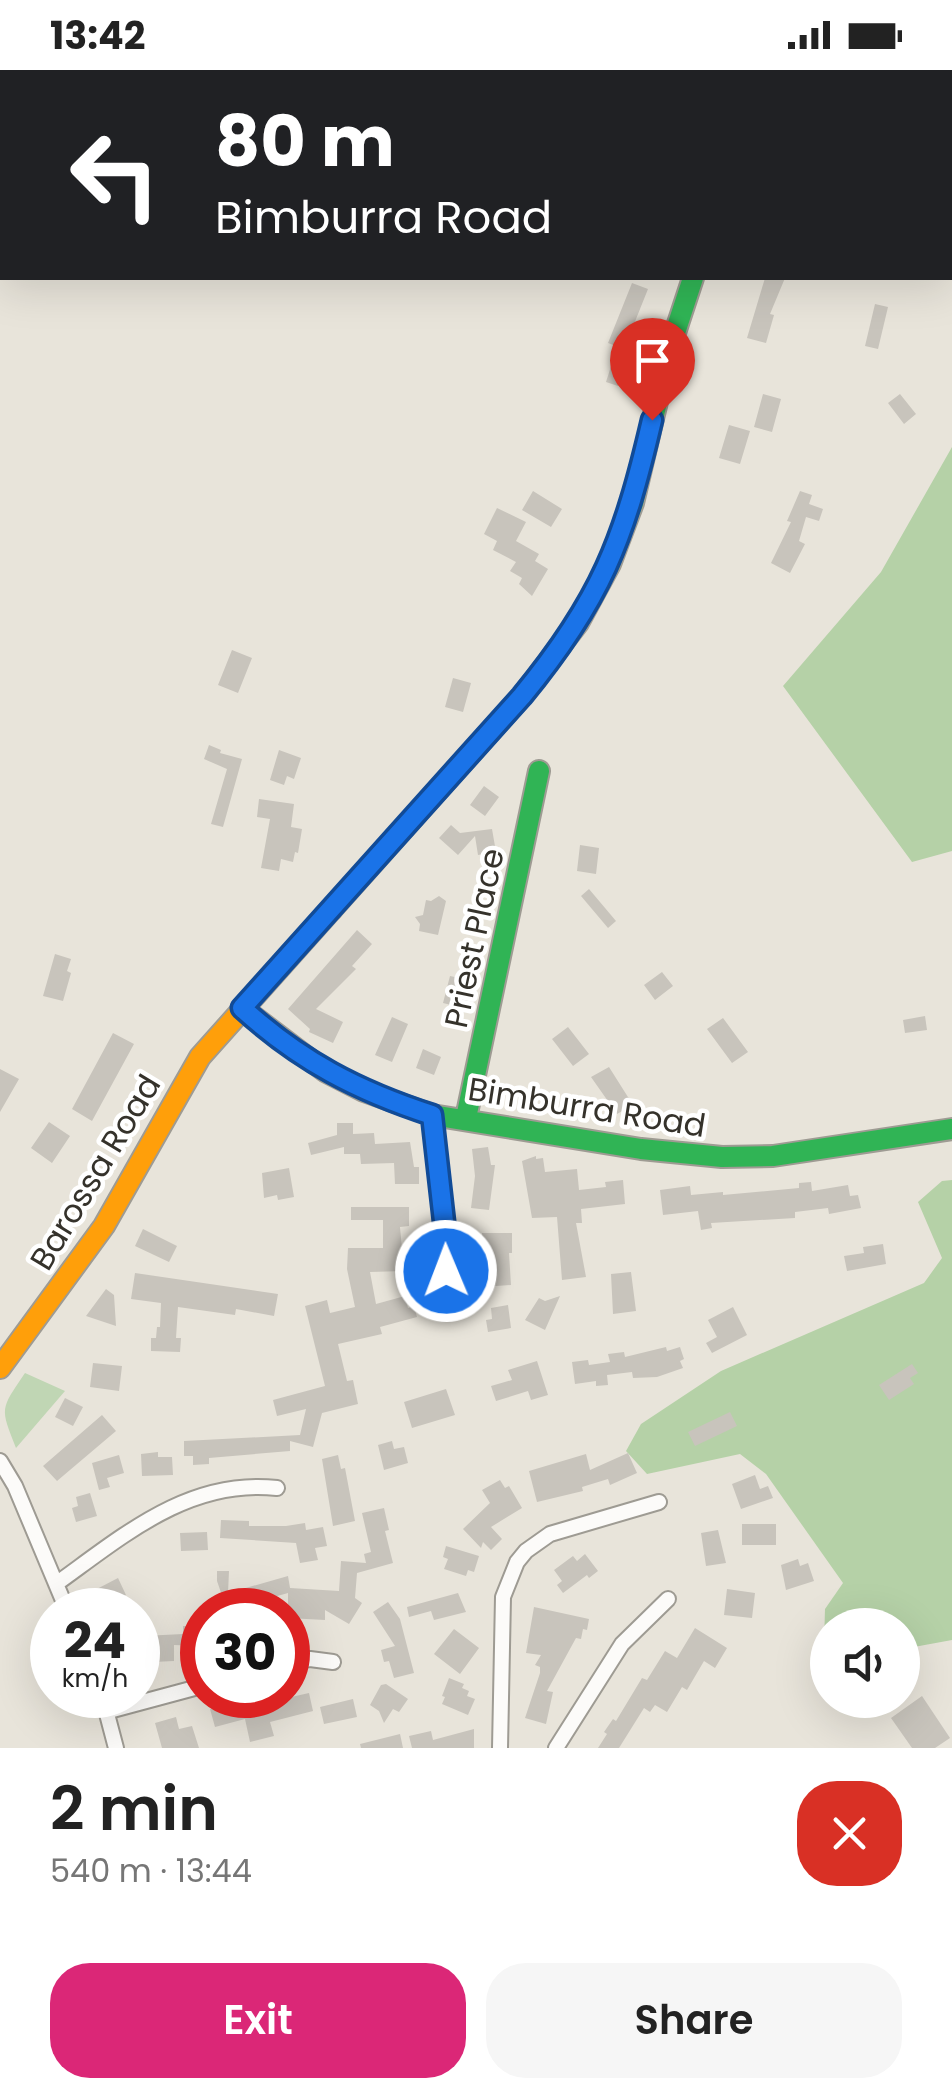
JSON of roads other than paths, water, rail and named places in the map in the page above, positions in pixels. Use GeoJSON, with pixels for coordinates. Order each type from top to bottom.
{"type":"FeatureCollection","features":[{"type":"Feature","properties":{"kind":"street","name":"Barossa Road"},"geometry":{"type":"LineString","coordinates":[[0,1368],[97,1236],[186,1078],[242,1008],[522,696],[584,613],[610,564],[633,503],[669,351],[692,280]]}},
{"type":"Feature","properties":{"kind":"street","name":"Priest Place"},"geometry":{"type":"LineString","coordinates":[[466,1118],[539,770]]}},
{"type":"Feature","properties":{"kind":"street","name":"Bimburra Road"},"geometry":{"type":"LineString","coordinates":[[242,1008],[324,1071],[364,1092],[432,1115],[640,1149],[722,1157],[773,1156],[952,1129]]}},
{"type":"Feature","properties":{"kind":"street"},"geometry":{"type":"LineString","coordinates":[[432,1115],[448,1257],[439,1286]]}},
{"type":"Feature","properties":{"kind":"street"},"geometry":{"type":"LineString","coordinates":[[0,1461],[15,1486],[58,1588]]}},
{"type":"Feature","properties":{"kind":"street"},"geometry":{"type":"LineString","coordinates":[[56,1584],[174,1505],[233,1488],[277,1488]]}},
{"type":"Feature","properties":{"kind":"street"},"geometry":{"type":"LineString","coordinates":[[500,1748],[504,1597],[517,1562],[550,1534],[658,1502]]}},
{"type":"Feature","properties":{"kind":"street"},"geometry":{"type":"LineString","coordinates":[[556,1748],[622,1644],[668,1599]]}},
{"type":"Feature","properties":{"kind":"street"},"geometry":{"type":"LineString","coordinates":[[310,1660],[333,1662]]}},
{"type":"Feature","properties":{"kind":"street"},"geometry":{"type":"LineString","coordinates":[[110,1718],[116,1748]]}}]}
